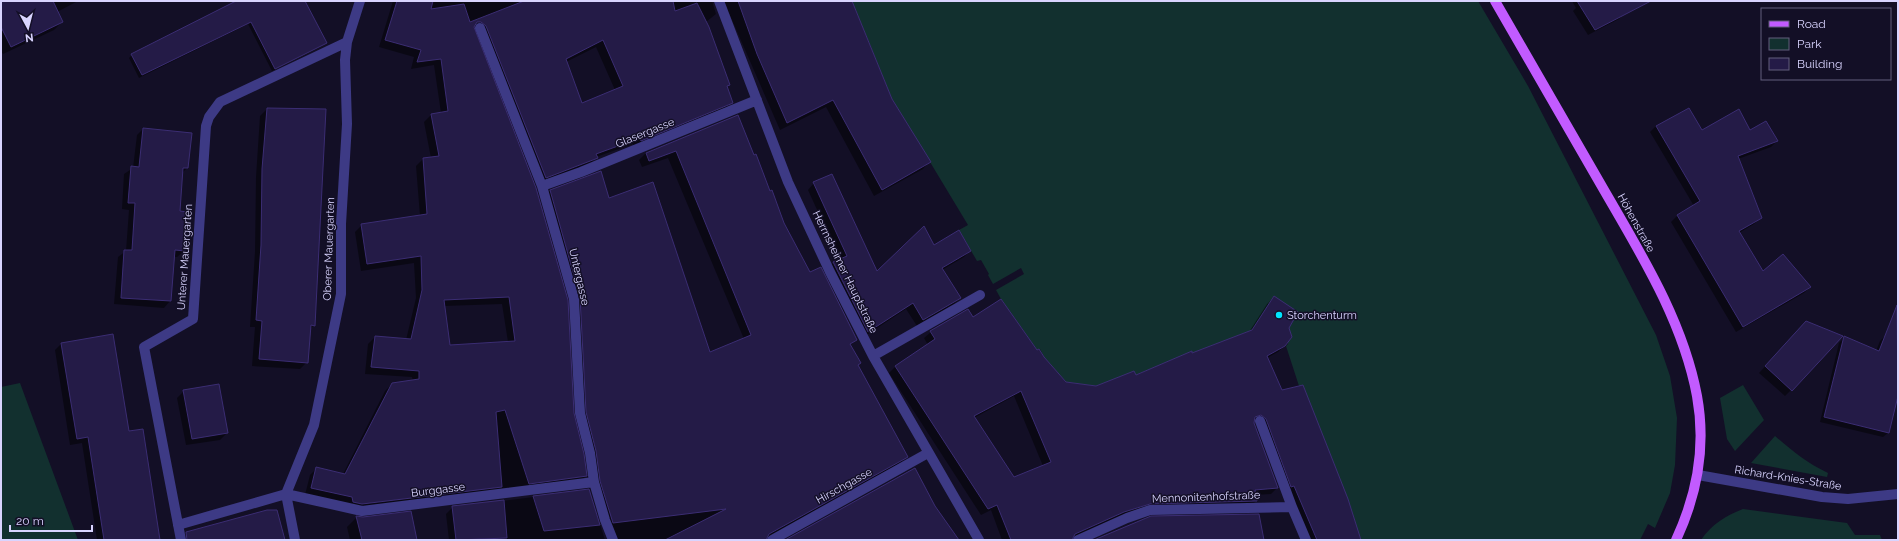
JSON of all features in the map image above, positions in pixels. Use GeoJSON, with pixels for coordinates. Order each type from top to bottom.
{"type":"FeatureCollection","features":[{"type":"Feature","properties":{"kind":"main road","name":"Höhenstraße"},"geometry":{"type":"LineString","coordinates":[[1495,1],[1624,225],[1673,319],[1692,374],[1697,396],[1699,420],[1698,475],[1688,511],[1676,540]]}},
{"type":"Feature","properties":{"kind":"street","name":"Oberer Mauergarten"},"geometry":{"type":"LineString","coordinates":[[286,494],[314,425],[341,294],[341,224],[347,124],[345,60],[347,42],[360,1]]}},
{"type":"Feature","properties":{"kind":"street","name":"Herrnsheimer Hauptstraße"},"geometry":{"type":"LineString","coordinates":[[719,1],[788,182],[830,272],[873,356],[979,540]]}},
{"type":"Feature","properties":{"kind":"street","name":"Untergasse"},"geometry":{"type":"LineString","coordinates":[[480,28],[542,186],[574,299],[580,413],[590,452],[594,482],[605,520],[613,540]]}},
{"type":"Feature","properties":{"kind":"street","name":"Unterer Mauergarten"},"geometry":{"type":"LineString","coordinates":[[181,540],[144,347],[193,319],[204,136],[209,117],[220,102],[347,42]]}},
{"type":"Feature","properties":{"kind":"street","name":"Glasergasse"},"geometry":{"type":"LineString","coordinates":[[542,186],[581,172],[757,100]]}},
{"type":"Feature","properties":{"kind":"street"},"geometry":{"type":"LineString","coordinates":[[873,356],[980,295]]}},
{"type":"Feature","properties":{"kind":"street"},"geometry":{"type":"LineString","coordinates":[[1260,421],[1306,540]]}},
{"type":"Feature","properties":{"kind":"street","name":"Hirschgasse"},"geometry":{"type":"LineString","coordinates":[[772,540],[928,453]]}},
{"type":"Feature","properties":{"kind":"street","name":"Richard-Knies-Straße"},"geometry":{"type":"LineString","coordinates":[[1698,475],[1822,497],[1848,499],[1898,494]]}},
{"type":"Feature","properties":{"kind":"street","name":"Burggasse"},"geometry":{"type":"LineString","coordinates":[[286,494],[362,511],[594,482]]}},
{"type":"Feature","properties":{"kind":"street"},"geometry":{"type":"LineString","coordinates":[[178,525],[286,494],[295,540]]}},
{"type":"Feature","properties":{"kind":"street","name":"Mennonitenhofstraße"},"geometry":{"type":"LineString","coordinates":[[1078,540],[1127,518],[1150,510],[1292,507]]}},
{"type":"Feature","properties":{"kind":"green space"},"geometry":{"type":"Polygon","coordinates":[[[852,1],[1478,1],[1528,86],[1656,335],[1670,376],[1677,418],[1675,465],[1670,493],[1655,528],[1648,524],[1640,540],[1361,540],[1326,444],[1299,386],[1286,346],[1288,344],[1287,341],[1259,319],[1255,329],[1193,353],[1192,352],[1136,375],[1134,372],[1096,386],[1066,382],[1044,357],[1040,349],[1037,350],[996,290],[1024,274],[1021,268],[993,284],[981,260],[977,261],[959,230],[968,225],[892,99],[852,1]]]}},
{"type":"Feature","properties":{"kind":"green space"},"geometry":{"type":"Polygon","coordinates":[[[20,383],[78,540],[1,540],[1,387],[20,383]]]}},
{"type":"Feature","properties":{"kind":"green space"},"geometry":{"type":"Polygon","coordinates":[[[1743,385],[1764,420],[1735,451],[1727,439],[1720,398],[1743,385]]]}},
{"type":"Feature","properties":{"kind":"green space"},"geometry":{"type":"Polygon","coordinates":[[[1775,436],[1806,461],[1828,473],[1827,477],[1751,463],[1775,436]]]}},
{"type":"Feature","properties":{"kind":"green space"},"geometry":{"type":"Polygon","coordinates":[[[1743,509],[1847,523],[1855,535],[1880,535],[1882,540],[1701,540],[1719,521],[1743,509]]]}},
{"type":"Feature","properties":{"kind":"building"},"geometry":{"type":"Polygon","coordinates":[[[1,1],[53,1],[63,22],[11,47],[1,27],[1,1]]]}},
{"type":"Feature","properties":{"kind":"building"},"geometry":{"type":"Polygon","coordinates":[[[236,1],[305,1],[327,43],[275,69],[251,22],[142,75],[131,54],[236,1]]]}},
{"type":"Feature","properties":{"kind":"building"},"geometry":{"type":"Polygon","coordinates":[[[397,1],[433,1],[431,9],[464,4],[470,22],[524,1],[673,1],[675,11],[697,3],[709,27],[730,85],[727,86],[733,103],[641,141],[640,138],[596,154],[598,158],[546,178],[486,26],[481,22],[477,22],[474,27],[536,188],[568,300],[574,413],[584,454],[587,476],[529,484],[505,410],[496,412],[502,487],[362,504],[353,502],[352,497],[311,488],[316,467],[345,474],[392,383],[419,379],[419,371],[371,367],[375,336],[411,339],[422,290],[421,256],[367,264],[361,224],[427,214],[423,158],[439,156],[431,114],[448,111],[441,59],[417,62],[421,50],[385,40],[397,1]],[[603,40],[566,59],[582,103],[623,86],[603,40]],[[509,297],[444,300],[450,345],[515,341],[509,297]]]}},
{"type":"Feature","properties":{"kind":"building"},"geometry":{"type":"Polygon","coordinates":[[[738,1],[852,1],[892,99],[931,162],[882,190],[833,100],[787,123],[757,54],[738,1]]]}},
{"type":"Feature","properties":{"kind":"building"},"geometry":{"type":"Polygon","coordinates":[[[1577,1],[1651,1],[1595,30],[1577,1]]]}},
{"type":"Feature","properties":{"kind":"building"},"geometry":{"type":"Polygon","coordinates":[[[267,108],[326,109],[315,326],[311,325],[308,363],[259,359],[262,321],[256,320],[261,245],[262,169],[267,108]]]}},
{"type":"Feature","properties":{"kind":"building"},"geometry":{"type":"Polygon","coordinates":[[[1689,108],[1702,130],[1739,109],[1750,130],[1766,121],[1778,141],[1738,156],[1762,218],[1739,231],[1763,271],[1783,254],[1811,287],[1743,327],[1677,215],[1700,201],[1656,126],[1689,108]]]}},
{"type":"Feature","properties":{"kind":"building"},"geometry":{"type":"Polygon","coordinates":[[[738,115],[754,155],[756,154],[770,191],[772,190],[784,223],[810,272],[821,267],[857,340],[850,344],[861,363],[858,365],[908,457],[769,534],[766,540],[665,540],[726,509],[613,523],[600,481],[596,451],[586,412],[580,297],[550,190],[601,171],[609,198],[653,182],[710,352],[751,335],[676,151],[649,161],[646,153],[738,115]]]}},
{"type":"Feature","properties":{"kind":"building"},"geometry":{"type":"Polygon","coordinates":[[[143,128],[192,133],[188,168],[183,168],[180,211],[187,212],[185,251],[175,250],[171,301],[121,298],[124,250],[132,250],[135,203],[128,203],[131,166],[139,167],[143,128]]]}},
{"type":"Feature","properties":{"kind":"building"},"geometry":{"type":"Polygon","coordinates":[[[832,174],[877,271],[924,226],[934,245],[959,230],[971,251],[942,268],[961,298],[923,320],[913,303],[868,332],[833,262],[847,256],[813,182],[832,174]]]}},
{"type":"Feature","properties":{"kind":"building"},"geometry":{"type":"Polygon","coordinates":[[[1274,296],[1298,312],[1289,328],[1292,337],[1285,346],[1267,356],[1282,390],[1303,385],[1348,499],[1361,540],[1317,540],[1294,486],[1291,487],[1266,419],[1261,415],[1255,417],[1254,423],[1278,488],[1255,490],[1257,501],[1150,504],[1124,512],[1075,534],[1072,540],[1011,540],[997,505],[988,509],[895,366],[935,339],[930,331],[968,309],[973,317],[1001,299],[1037,350],[1039,349],[1066,382],[1096,386],[1134,371],[1136,375],[1192,351],[1192,353],[1252,330],[1274,296]],[[1021,391],[974,416],[1014,477],[1051,462],[1021,391]]]}},
{"type":"Feature","properties":{"kind":"building"},"geometry":{"type":"Polygon","coordinates":[[[1897,305],[1898,396],[1889,433],[1824,417],[1844,336],[1879,351],[1897,305]]]}},
{"type":"Feature","properties":{"kind":"building"},"geometry":{"type":"Polygon","coordinates":[[[1806,321],[1843,336],[1792,391],[1765,366],[1806,321]]]}},
{"type":"Feature","properties":{"kind":"building"},"geometry":{"type":"Polygon","coordinates":[[[113,334],[129,431],[143,429],[160,540],[104,540],[88,437],[77,439],[61,343],[113,334]]]}},
{"type":"Feature","properties":{"kind":"building"},"geometry":{"type":"Polygon","coordinates":[[[219,384],[228,433],[192,439],[183,390],[219,384]]]}},
{"type":"Feature","properties":{"kind":"building"},"geometry":{"type":"Polygon","coordinates":[[[915,468],[935,506],[959,540],[785,540],[915,468]]]}},
{"type":"Feature","properties":{"kind":"building"},"geometry":{"type":"Polygon","coordinates":[[[589,489],[600,525],[544,531],[533,496],[589,489]]]}},
{"type":"Feature","properties":{"kind":"building"},"geometry":{"type":"Polygon","coordinates":[[[504,500],[507,538],[456,540],[452,506],[504,500]]]}},
{"type":"Feature","properties":{"kind":"building"},"geometry":{"type":"Polygon","coordinates":[[[267,510],[277,510],[285,540],[187,540],[186,532],[267,510]]]}},
{"type":"Feature","properties":{"kind":"building"},"geometry":{"type":"Polygon","coordinates":[[[411,511],[417,540],[362,540],[356,516],[363,517],[411,511]]]}},
{"type":"Feature","properties":{"kind":"building"},"geometry":{"type":"Polygon","coordinates":[[[1259,514],[1264,540],[1094,540],[1151,516],[1259,514]]]}},
{"type":"Feature","properties":{"kind":"place","name":"Storchenturm"},"geometry":{"type":"Point","coordinates":[1279,315]}}]}
